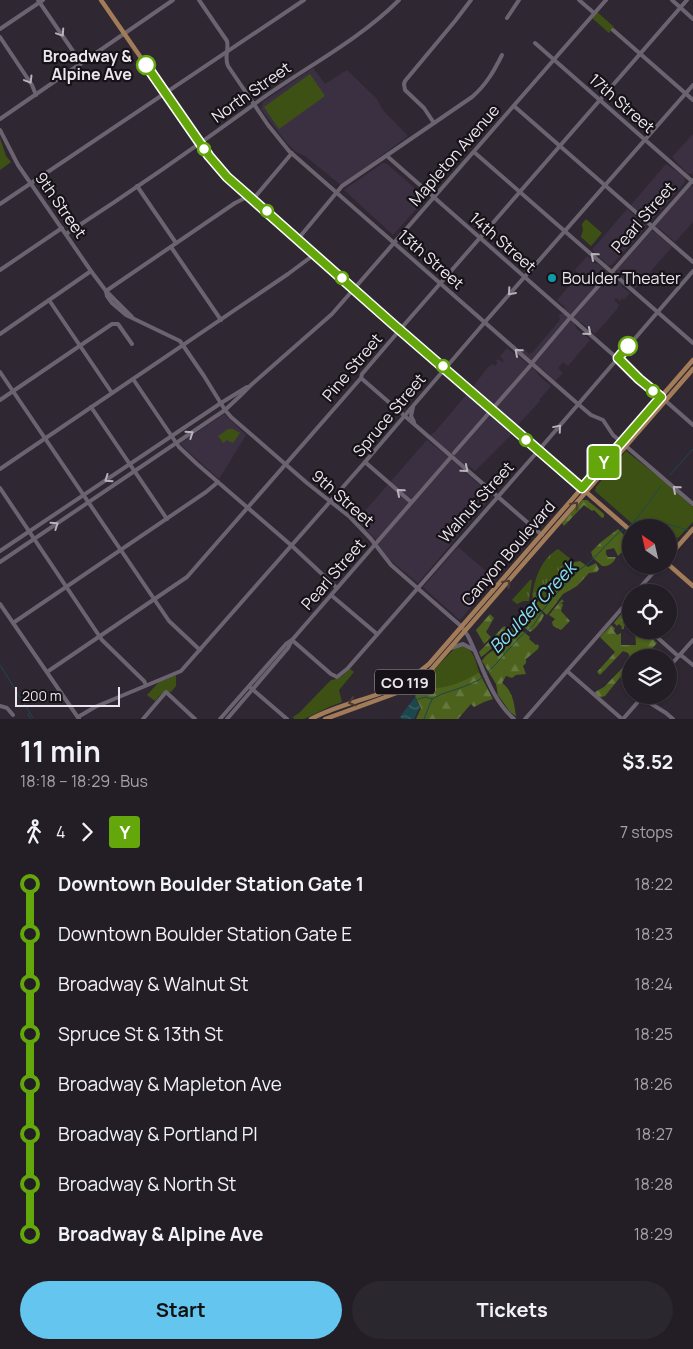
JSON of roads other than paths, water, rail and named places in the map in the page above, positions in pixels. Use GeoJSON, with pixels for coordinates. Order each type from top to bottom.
{"type":"FeatureCollection","features":[{"type":"Feature","properties":{"kind":"main road"},"geometry":{"type":"LineString","coordinates":[[101,0],[220,170],[622,523]]}},
{"type":"Feature","properties":{"kind":"main road","name":"Canyon Boulevard"},"geometry":{"type":"LineString","coordinates":[[311,719],[330,710],[387,691],[404,682],[429,664],[464,629],[587,492],[626,446],[693,360]]}},
{"type":"Feature","properties":{"kind":"main road","name":"Canyon Boulevard"},"geometry":{"type":"LineString","coordinates":[[324,719],[392,696],[410,687],[430,671],[451,648],[464,629],[542,534],[622,442],[693,369]]}},
{"type":"Feature","properties":{"kind":"main road"},"geometry":{"type":"LineString","coordinates":[[678,545],[693,529]]}},
{"type":"Feature","properties":{"kind":"main road"},"geometry":{"type":"LineString","coordinates":[[678,573],[693,586]]}},
{"type":"Feature","properties":{"kind":"street"},"geometry":{"type":"LineString","coordinates":[[0,119],[173,0]]}},
{"type":"Feature","properties":{"kind":"street","name":"13th Street"},"geometry":{"type":"LineString","coordinates":[[199,0],[228,44],[226,60],[228,66],[278,138],[292,153],[578,404],[590,414],[603,420],[611,433],[693,504]]}},
{"type":"Feature","properties":{"kind":"street","name":"North Street"},"geometry":{"type":"LineString","coordinates":[[66,234],[366,28],[399,0]]}},
{"type":"Feature","properties":{"kind":"street"},"geometry":{"type":"LineString","coordinates":[[434,123],[424,108],[405,90],[404,84],[471,0]]}},
{"type":"Feature","properties":{"kind":"street"},"geometry":{"type":"LineString","coordinates":[[507,18],[519,0]]}},
{"type":"Feature","properties":{"kind":"street"},"geometry":{"type":"LineString","coordinates":[[579,0],[594,13]]}},
{"type":"Feature","properties":{"kind":"street","name":"Mapleton Avenue"},"geometry":{"type":"LineString","coordinates":[[0,562],[225,410],[251,384],[332,314],[606,0]]}},
{"type":"Feature","properties":{"kind":"street"},"geometry":{"type":"LineString","coordinates":[[672,0],[693,18]]}},
{"type":"Feature","properties":{"kind":"street","name":"Pine Street"},"geometry":{"type":"LineString","coordinates":[[47,672],[187,577],[687,0]]}},
{"type":"Feature","properties":{"kind":"street"},"geometry":{"type":"LineString","coordinates":[[0,29],[40,1],[75,54],[80,65]]}},
{"type":"Feature","properties":{"kind":"street"},"geometry":{"type":"LineString","coordinates":[[0,204],[301,1]]}},
{"type":"Feature","properties":{"kind":"street"},"geometry":{"type":"LineString","coordinates":[[613,30],[693,100]]}},
{"type":"Feature","properties":{"kind":"street"},"geometry":{"type":"LineString","coordinates":[[0,38],[32,85],[36,94]]}},
{"type":"Feature","properties":{"kind":"street","name":"17th Street"},"geometry":{"type":"LineString","coordinates":[[535,43],[693,181]]}},
{"type":"Feature","properties":{"kind":"street"},"geometry":{"type":"LineString","coordinates":[[298,239],[342,186],[472,97],[482,88],[502,55]]}},
{"type":"Feature","properties":{"kind":"street"},"geometry":{"type":"LineString","coordinates":[[212,61],[221,60],[228,66]]}},
{"type":"Feature","properties":{"kind":"street","name":"Spruce Street"},"geometry":{"type":"LineString","coordinates":[[146,685],[181,670],[200,650],[693,85]]}},
{"type":"Feature","properties":{"kind":"street"},"geometry":{"type":"LineString","coordinates":[[514,106],[693,262]]}},
{"type":"Feature","properties":{"kind":"street","name":"9th Street"},"geometry":{"type":"LineString","coordinates":[[0,130],[30,184],[106,291],[133,317],[173,337],[184,345],[225,410],[285,464],[350,516],[391,565],[464,629],[499,702],[514,719]]}},
{"type":"Feature","properties":{"kind":"street"},"geometry":{"type":"LineString","coordinates":[[474,152],[574,239],[610,274],[649,304],[693,343]]}},
{"type":"Feature","properties":{"kind":"street"},"geometry":{"type":"LineString","coordinates":[[106,291],[235,204],[245,198],[252,198],[258,194],[292,153]]}},
{"type":"Feature","properties":{"kind":"street","name":"14th Street"},"geometry":{"type":"LineString","coordinates":[[387,156],[693,425]]}},
{"type":"Feature","properties":{"kind":"street","name":"Pearl Street"},"geometry":{"type":"LineString","coordinates":[[226,719],[286,644],[292,640],[571,318],[693,181]]}},
{"type":"Feature","properties":{"kind":"street"},"geometry":{"type":"LineString","coordinates":[[137,186],[176,243]]}},
{"type":"Feature","properties":{"kind":"street"},"geometry":{"type":"LineString","coordinates":[[0,270],[62,228]]}},
{"type":"Feature","properties":{"kind":"street"},"geometry":{"type":"LineString","coordinates":[[555,242],[564,237],[574,239]]}},
{"type":"Feature","properties":{"kind":"street"},"geometry":{"type":"LineString","coordinates":[[171,247],[220,320]]}},
{"type":"Feature","properties":{"kind":"street"},"geometry":{"type":"LineString","coordinates":[[0,469],[315,254]]}},
{"type":"Feature","properties":{"kind":"street"},"geometry":{"type":"LineString","coordinates":[[0,334],[92,271]]}},
{"type":"Feature","properties":{"kind":"street","name":"Walnut Street"},"geometry":{"type":"LineString","coordinates":[[292,640],[334,676],[337,677],[347,669],[693,271]]}},
{"type":"Feature","properties":{"kind":"street"},"geometry":{"type":"LineString","coordinates":[[49,300],[112,393]]}},
{"type":"Feature","properties":{"kind":"street"},"geometry":{"type":"LineString","coordinates":[[649,304],[652,310],[649,323]]}},
{"type":"Feature","properties":{"kind":"street"},"geometry":{"type":"LineString","coordinates":[[0,400],[114,323],[118,324],[132,344]]}},
{"type":"Feature","properties":{"kind":"street"},"geometry":{"type":"LineString","coordinates":[[0,372],[169,621],[200,650]]}},
{"type":"Feature","properties":{"kind":"street"},"geometry":{"type":"LineString","coordinates":[[361,378],[542,534]]}},
{"type":"Feature","properties":{"kind":"street"},"geometry":{"type":"LineString","coordinates":[[133,379],[176,443],[196,464],[292,546],[337,588]]}},
{"type":"Feature","properties":{"kind":"street","name":"Mapleton Avenue"},"geometry":{"type":"LineString","coordinates":[[0,551],[251,384]]}},
{"type":"Feature","properties":{"kind":"street"},"geometry":{"type":"LineString","coordinates":[[414,406],[411,416],[417,426]]}},
{"type":"Feature","properties":{"kind":"street"},"geometry":{"type":"LineString","coordinates":[[91,407],[167,519]]}},
{"type":"Feature","properties":{"kind":"street"},"geometry":{"type":"LineString","coordinates":[[366,462],[411,502]]}},
{"type":"Feature","properties":{"kind":"street"},"geometry":{"type":"LineString","coordinates":[[13,624],[218,482]]}},
{"type":"Feature","properties":{"kind":"street"},"geometry":{"type":"LineString","coordinates":[[0,488],[99,637],[146,685],[94,707],[78,718],[0,604]]}},
{"type":"Feature","properties":{"kind":"street"},"geometry":{"type":"LineString","coordinates":[[492,491],[500,492],[505,489]]}},
{"type":"Feature","properties":{"kind":"street"},"geometry":{"type":"LineString","coordinates":[[643,584],[652,574]]}},
{"type":"Feature","properties":{"kind":"street"},"geometry":{"type":"LineString","coordinates":[[331,595],[377,634]]}},
{"type":"Feature","properties":{"kind":"street"},"geometry":{"type":"LineString","coordinates":[[525,719],[622,609]]}},
{"type":"Feature","properties":{"kind":"street"},"geometry":{"type":"LineString","coordinates":[[659,639],[677,655],[682,656],[693,665]]}},
{"type":"Feature","properties":{"kind":"street"},"geometry":{"type":"LineString","coordinates":[[677,657],[693,640]]}},
{"type":"Feature","properties":{"kind":"street"},"geometry":{"type":"LineString","coordinates":[[451,648],[463,644],[475,651]]}},
{"type":"Feature","properties":{"kind":"street"},"geometry":{"type":"LineString","coordinates":[[566,671],[622,719],[636,704]]}},
{"type":"Feature","properties":{"kind":"street"},"geometry":{"type":"LineString","coordinates":[[251,688],[287,719]]}},
{"type":"Feature","properties":{"kind":"street","name":"Pearl Street"},"geometry":{"type":"LineString","coordinates":[[220,719],[251,688]]}},
{"type":"Feature","properties":{"kind":"street"},"geometry":{"type":"LineString","coordinates":[[143,719],[166,692],[195,719]]}},
{"type":"Feature","properties":{"kind":"street"},"geometry":{"type":"LineString","coordinates":[[654,704],[673,719]]}},
{"type":"Feature","properties":{"kind":"street"},"geometry":{"type":"LineString","coordinates":[[0,706],[7,708],[13,715]]}},
{"type":"Feature","properties":{"kind":"water"},"geometry":{"type":"Polygon","coordinates":[[[415,697],[420,707],[414,719],[403,719],[400,717],[415,697]]]}},
{"type":"Feature","properties":{"kind":"waterway"},"geometry":{"type":"LineString","coordinates":[[670,475],[693,449]]}},
{"type":"Feature","properties":{"kind":"waterway"},"geometry":{"type":"LineString","coordinates":[[636,519],[661,486]]}},
{"type":"Feature","properties":{"kind":"waterway","name":"Boulder Creek"},"geometry":{"type":"LineString","coordinates":[[678,527],[689,530]]}},
{"type":"Feature","properties":{"kind":"waterway","name":"Boulder Creek"},"geometry":{"type":"LineString","coordinates":[[424,719],[432,699],[479,680],[495,665],[518,639],[533,626],[555,595],[622,530]]}},
{"type":"Feature","properties":{"kind":"waterway"},"geometry":{"type":"LineString","coordinates":[[0,665],[33,718]]}},
{"type":"Feature","properties":{"kind":"waterway"},"geometry":{"type":"LineString","coordinates":[[418,699],[426,697],[432,699]]}},
{"type":"Feature","properties":{"kind":"waterway"},"geometry":{"type":"LineString","coordinates":[[29,713],[28,715],[31,719]]}},
{"type":"Feature","properties":{"kind":"place","name":"Broadway & Alpine Ave"},"geometry":{"type":"Point","coordinates":[146,65]}},
{"type":"Feature","properties":{"kind":"place","name":"Boulder Theater"},"geometry":{"type":"Point","coordinates":[552,278]}}]}
